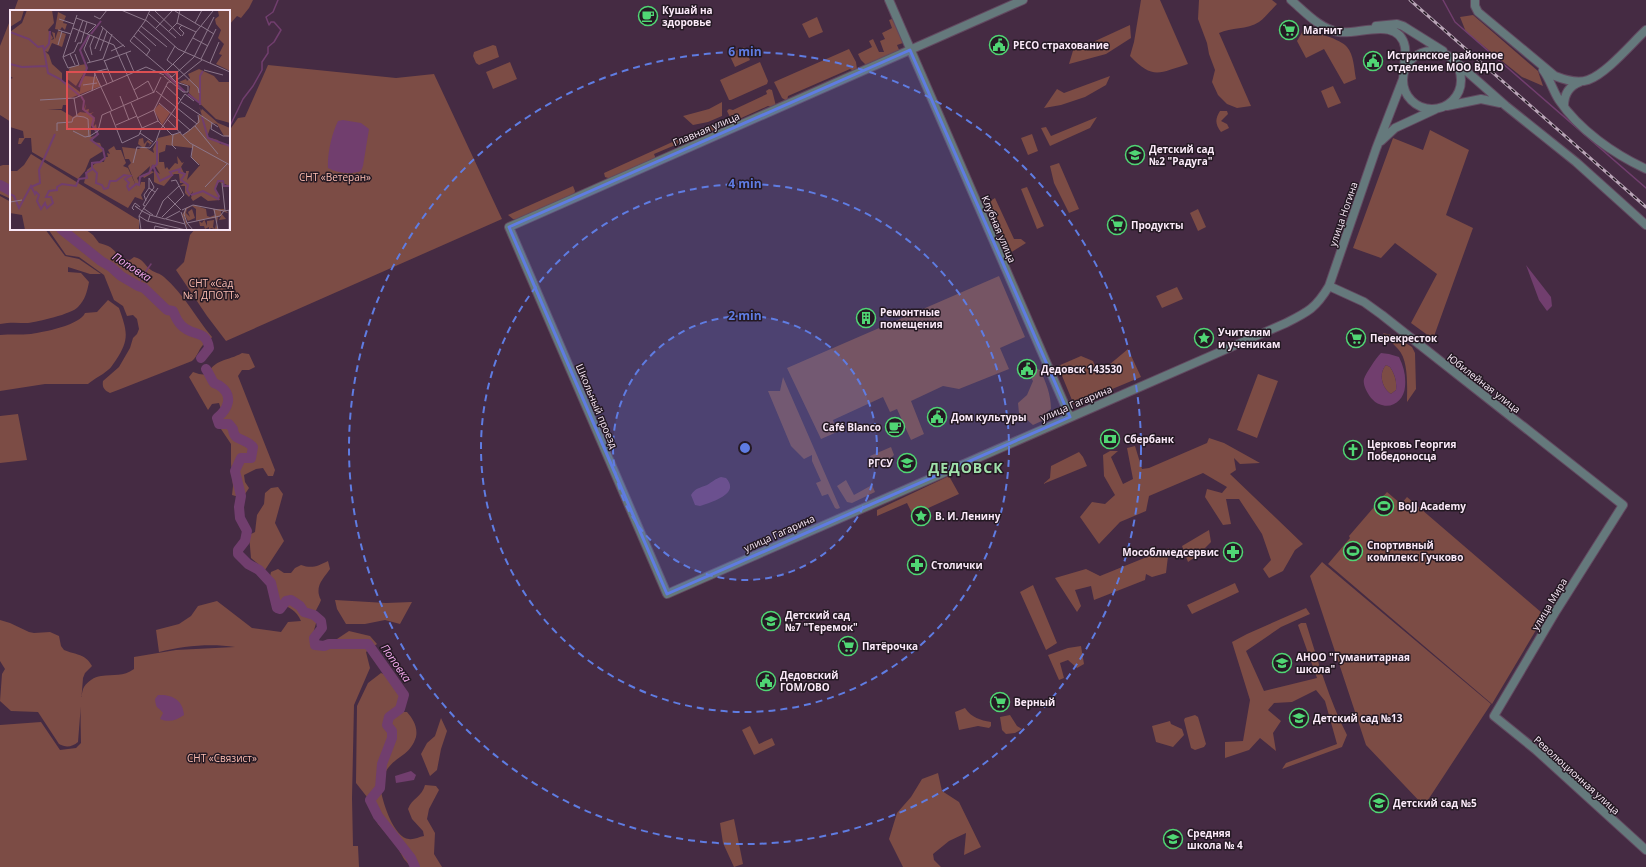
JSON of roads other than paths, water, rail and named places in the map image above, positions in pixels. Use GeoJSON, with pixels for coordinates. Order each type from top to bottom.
{"type":"FeatureCollection","features":[{"type":"Feature","properties":{"kind":"street","name":"Клубная улица"},"geometry":{"type":"LineString","coordinates":[[889,0],[1070,417]]}},
{"type":"Feature","properties":{"kind":"street","name":"Главная улица"},"geometry":{"type":"LineString","coordinates":[[509,227],[1023,0]]}},
{"type":"Feature","properties":{"kind":"street"},"geometry":{"type":"LineString","coordinates":[[1291,0],[1324,28],[1340,33],[1362,30],[1380,25],[1397,24],[1425,39],[1447,54],[1506,106],[1576,162],[1646,225]]}},
{"type":"Feature","properties":{"kind":"street"},"geometry":{"type":"LineString","coordinates":[[1475,0],[1475,6],[1478,12],[1536,62],[1555,76],[1571,82],[1585,81]]}},
{"type":"Feature","properties":{"kind":"street"},"geometry":{"type":"LineString","coordinates":[[1362,30],[1394,31],[1397,34],[1404,46],[1404,89],[1413,102],[1426,108],[1437,109]]}},
{"type":"Feature","properties":{"kind":"street"},"geometry":{"type":"LineString","coordinates":[[1564,106],[1565,96],[1570,87],[1602,72],[1646,30]]}},
{"type":"Feature","properties":{"kind":"street"},"geometry":{"type":"LineString","coordinates":[[1404,75],[1410,60],[1423,52],[1438,51],[1447,54]]}},
{"type":"Feature","properties":{"kind":"street"},"geometry":{"type":"LineString","coordinates":[[1446,106],[1457,95],[1461,85],[1460,70],[1455,61]]}},
{"type":"Feature","properties":{"kind":"street"},"geometry":{"type":"LineString","coordinates":[[1536,62],[1544,71],[1558,98],[1575,120],[1601,142],[1627,160],[1646,169]]}},
{"type":"Feature","properties":{"kind":"street","name":"улица Ногина"},"geometry":{"type":"LineString","coordinates":[[1328,286],[1376,148],[1404,75]]}},
{"type":"Feature","properties":{"kind":"street"},"geometry":{"type":"LineString","coordinates":[[1376,148],[1388,133],[1395,128],[1446,106],[1481,99],[1492,100],[1506,106]]}},
{"type":"Feature","properties":{"kind":"street","name":"Школьный проезд"},"geometry":{"type":"LineString","coordinates":[[509,227],[667,594]]}},
{"type":"Feature","properties":{"kind":"street","name":"улица Гагарина"},"geometry":{"type":"LineString","coordinates":[[667,594],[1302,315],[1310,310],[1321,299],[1328,286]]}},
{"type":"Feature","properties":{"kind":"street","name":"Юбилейная улица"},"geometry":{"type":"LineString","coordinates":[[1328,286],[1364,302],[1382,314],[1623,505]]}},
{"type":"Feature","properties":{"kind":"street","name":"улица Мира"},"geometry":{"type":"LineString","coordinates":[[1494,716],[1556,611],[1623,505]]}},
{"type":"Feature","properties":{"kind":"street","name":"Революционная улица"},"geometry":{"type":"LineString","coordinates":[[1494,716],[1536,750],[1646,850]]}},
{"type":"Feature","properties":{"kind":"waterway"},"geometry":{"type":"LineString","coordinates":[[230,126],[243,99],[253,86],[262,70],[262,62],[268,53],[268,47],[274,42],[281,30],[274,22],[271,22],[269,25],[266,17],[273,12],[278,0]]}},
{"type":"Feature","properties":{"kind":"waterway"},"geometry":{"type":"LineString","coordinates":[[1443,0],[1455,22],[1646,188]]}},
{"type":"Feature","properties":{"kind":"waterway","name":"Поповка"},"geometry":{"type":"LineString","coordinates":[[0,185],[10,190]]}},
{"type":"Feature","properties":{"kind":"waterway","name":"Поповка"},"geometry":{"type":"LineString","coordinates":[[62,230],[121,276],[144,288],[167,310],[173,311],[181,325],[204,337],[209,348],[201,358]]}},
{"type":"Feature","properties":{"kind":"waterway"},"geometry":{"type":"LineString","coordinates":[[138,286],[151,264]]}},
{"type":"Feature","properties":{"kind":"waterway","name":"Поповка"},"geometry":{"type":"LineString","coordinates":[[206,369],[214,383],[224,390],[228,398],[224,411],[217,418],[219,424],[229,424],[237,438],[253,447],[251,458],[241,458],[235,471],[241,496],[239,507],[240,518],[247,531],[245,541],[238,550],[238,554],[248,564],[259,570],[271,583],[277,608],[280,609],[286,601],[291,600],[300,606],[304,612],[314,615],[321,621],[322,628],[314,638],[315,645],[368,644],[404,695],[400,709],[389,717],[387,725],[392,731],[392,738],[382,764],[380,788],[370,800],[378,816],[411,858],[415,867]]}},
{"type":"Feature","properties":{"kind":"railway"},"geometry":{"type":"LineString","coordinates":[[1410,0],[1646,207]]}},
{"type":"Feature","properties":{"kind":"place","name":"Кушай на здоровье"},"geometry":{"type":"Point","coordinates":[648,16]}},
{"type":"Feature","properties":{"kind":"place","name":"Магнит"},"geometry":{"type":"Point","coordinates":[1289,30]}},
{"type":"Feature","properties":{"kind":"place","name":"РЕСО страхование"},"geometry":{"type":"Point","coordinates":[999,45]}},
{"type":"Feature","properties":{"kind":"place","name":"Истринское районное отделение МОО ВДПО"},"geometry":{"type":"Point","coordinates":[1373,61]}},
{"type":"Feature","properties":{"kind":"place","name":"Детский сад №2 \"Радуга\""},"geometry":{"type":"Point","coordinates":[1135,155]}},
{"type":"Feature","properties":{"kind":"place","name":"Продукты"},"geometry":{"type":"Point","coordinates":[1117,225]}},
{"type":"Feature","properties":{"kind":"place","name":"Ремонтные помещения"},"geometry":{"type":"Point","coordinates":[866,318]}},
{"type":"Feature","properties":{"kind":"place","name":"Учителям и ученикам"},"geometry":{"type":"Point","coordinates":[1204,338]}},
{"type":"Feature","properties":{"kind":"place","name":"Перекресток"},"geometry":{"type":"Point","coordinates":[1356,338]}},
{"type":"Feature","properties":{"kind":"place","name":"Дедовск 143530"},"geometry":{"type":"Point","coordinates":[1027,369]}},
{"type":"Feature","properties":{"kind":"place","name":"Дом культуры"},"geometry":{"type":"Point","coordinates":[937,417]}},
{"type":"Feature","properties":{"kind":"place","name":"Café Blanco"},"geometry":{"type":"Point","coordinates":[895,427]}},
{"type":"Feature","properties":{"kind":"place","name":"Сбербанк"},"geometry":{"type":"Point","coordinates":[1110,439]}},
{"type":"Feature","properties":{"kind":"place","name":"Церковь Георгия Победоносца"},"geometry":{"type":"Point","coordinates":[1353,450]}},
{"type":"Feature","properties":{"kind":"place","name":"РГСУ"},"geometry":{"type":"Point","coordinates":[907,463]}},
{"type":"Feature","properties":{"kind":"place","name":"BoJJ Academy"},"geometry":{"type":"Point","coordinates":[1384,506]}},
{"type":"Feature","properties":{"kind":"place","name":"В. И. Ленину"},"geometry":{"type":"Point","coordinates":[921,516]}},
{"type":"Feature","properties":{"kind":"place","name":"Спортивный комплекс Гучково"},"geometry":{"type":"Point","coordinates":[1353,551]}},
{"type":"Feature","properties":{"kind":"place","name":"Мособлмедсервис"},"geometry":{"type":"Point","coordinates":[1233,552]}},
{"type":"Feature","properties":{"kind":"place","name":"Столички"},"geometry":{"type":"Point","coordinates":[917,565]}},
{"type":"Feature","properties":{"kind":"place","name":"Детский сад №7 \"Теремок\""},"geometry":{"type":"Point","coordinates":[771,621]}},
{"type":"Feature","properties":{"kind":"place","name":"Пятёрочка"},"geometry":{"type":"Point","coordinates":[848,646]}},
{"type":"Feature","properties":{"kind":"place","name":"АНОО \"Гуманитарная школа\""},"geometry":{"type":"Point","coordinates":[1282,663]}},
{"type":"Feature","properties":{"kind":"place","name":"Дедовский ГОМ/ОВО"},"geometry":{"type":"Point","coordinates":[766,681]}},
{"type":"Feature","properties":{"kind":"place","name":"Верный"},"geometry":{"type":"Point","coordinates":[1000,702]}},
{"type":"Feature","properties":{"kind":"place","name":"Детский сад №13"},"geometry":{"type":"Point","coordinates":[1299,718]}},
{"type":"Feature","properties":{"kind":"place","name":"Детский сад №5"},"geometry":{"type":"Point","coordinates":[1379,803]}},
{"type":"Feature","properties":{"kind":"place","name":"Средняя школа № 4"},"geometry":{"type":"Point","coordinates":[1173,839]}},
{"type":"Feature","properties":{"kind":"district","name":"ДЕДОВСК"},"geometry":{"type":"Point","coordinates":[966,468]}},
{"type":"Feature","properties":{"kind":"park label","name":"СНТ «Ветеран»"},"geometry":{"type":"Point","coordinates":[335,177]}},
{"type":"Feature","properties":{"kind":"park label","name":"СНТ «Сад №1 ДПОТТ»"},"geometry":{"type":"Point","coordinates":[211,288]}},
{"type":"Feature","properties":{"kind":"park label","name":"СНТ «Связист»"},"geometry":{"type":"Point","coordinates":[222,758]}}]}
